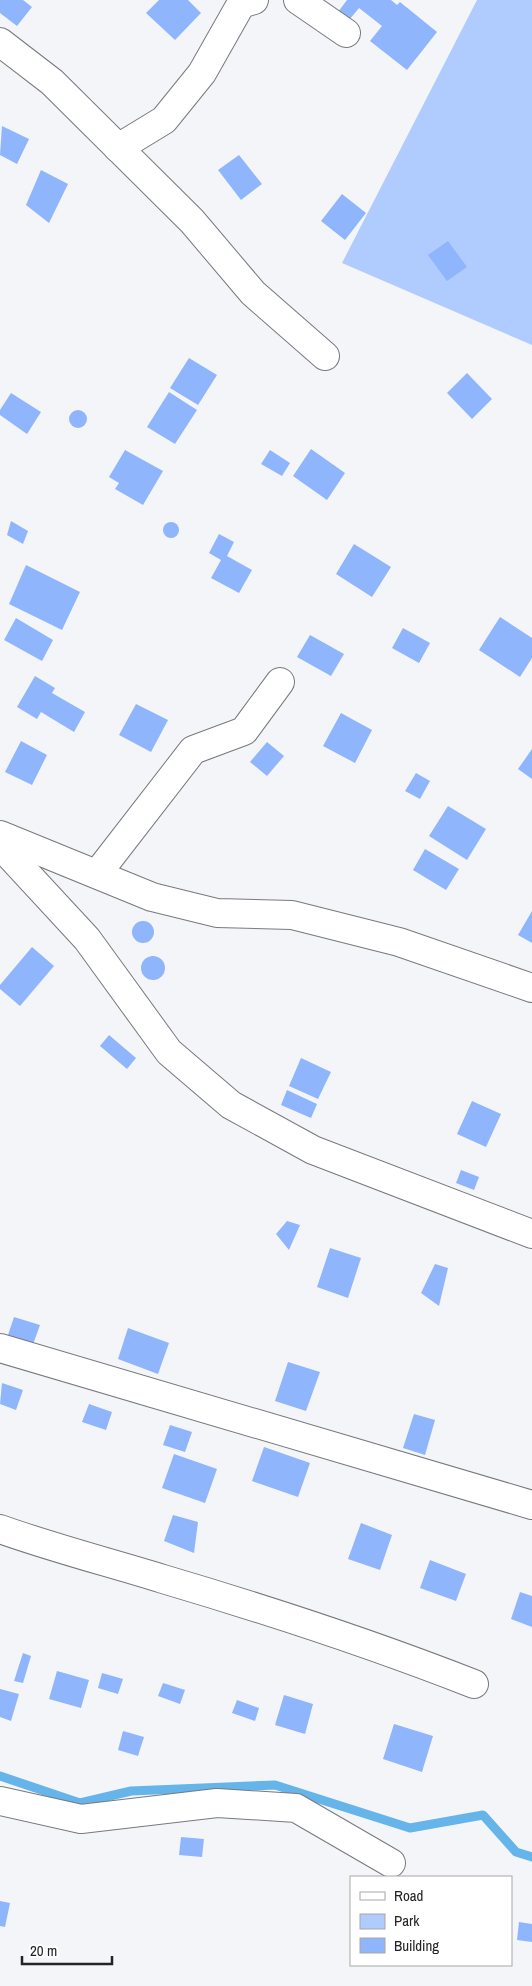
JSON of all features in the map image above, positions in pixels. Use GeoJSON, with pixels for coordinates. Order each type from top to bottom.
{"type":"FeatureCollection","features":[{"type":"Feature","properties":{"kind":"street"},"geometry":{"type":"LineString","coordinates":[[118,148],[164,120],[202,73],[241,4],[254,0]]}},
{"type":"Feature","properties":{"kind":"street"},"geometry":{"type":"LineString","coordinates":[[298,0],[346,33]]}},
{"type":"Feature","properties":{"kind":"street"},"geometry":{"type":"LineString","coordinates":[[0,42],[52,82],[192,221],[253,293],[324,356]]}},
{"type":"Feature","properties":{"kind":"street"},"geometry":{"type":"LineString","coordinates":[[97,874],[192,750],[244,731],[280,682]]}},
{"type":"Feature","properties":{"kind":"street"},"geometry":{"type":"LineString","coordinates":[[0,835],[152,896],[217,913],[292,915],[399,942],[532,988]]}},
{"type":"Feature","properties":{"kind":"street"},"geometry":{"type":"LineString","coordinates":[[0,845],[86,939],[169,1052],[230,1106],[313,1150],[532,1234]]}},
{"type":"Feature","properties":{"kind":"street"},"geometry":{"type":"LineString","coordinates":[[0,1348],[532,1505]]}},
{"type":"Feature","properties":{"kind":"street"},"geometry":{"type":"LineString","coordinates":[[0,1529],[38,1543],[163,1579],[343,1635],[474,1684]]}},
{"type":"Feature","properties":{"kind":"street"},"geometry":{"type":"LineString","coordinates":[[0,1801],[81,1819],[217,1803],[296,1808],[391,1863]]}},
{"type":"Feature","properties":{"kind":"green space"},"geometry":{"type":"Polygon","coordinates":[[[477,0],[532,0],[532,345],[342,263],[477,0]]]}},
{"type":"Feature","properties":{"kind":"building"},"geometry":{"type":"Polygon","coordinates":[[[0,0],[23,0],[32,7],[17,26],[0,13],[0,0]]]}},
{"type":"Feature","properties":{"kind":"building"},"geometry":{"type":"Polygon","coordinates":[[[159,0],[188,0],[201,13],[175,40],[146,13],[159,0]]]}},
{"type":"Feature","properties":{"kind":"building"},"geometry":{"type":"Polygon","coordinates":[[[347,0],[391,0],[397,5],[400,2],[437,32],[407,70],[370,41],[382,26],[359,8],[349,20],[338,12],[347,0]]]}},
{"type":"Feature","properties":{"kind":"building"},"geometry":{"type":"Polygon","coordinates":[[[2,126],[29,139],[17,164],[0,155],[2,126]]]}},
{"type":"Feature","properties":{"kind":"building"},"geometry":{"type":"Polygon","coordinates":[[[239,155],[262,184],[241,200],[218,170],[239,155]]]}},
{"type":"Feature","properties":{"kind":"building"},"geometry":{"type":"Polygon","coordinates":[[[41,170],[68,184],[49,223],[26,205],[41,170]]]}},
{"type":"Feature","properties":{"kind":"building"},"geometry":{"type":"Polygon","coordinates":[[[342,194],[366,213],[345,240],[321,221],[342,194]]]}},
{"type":"Feature","properties":{"kind":"building"},"geometry":{"type":"Polygon","coordinates":[[[448,241],[467,267],[447,281],[428,255],[448,241]]]}},
{"type":"Feature","properties":{"kind":"building"},"geometry":{"type":"Polygon","coordinates":[[[189,358],[217,375],[198,405],[170,388],[189,358]]]}},
{"type":"Feature","properties":{"kind":"building"},"geometry":{"type":"Polygon","coordinates":[[[467,373],[492,399],[472,419],[447,393],[467,373]]]}},
{"type":"Feature","properties":{"kind":"building"},"geometry":{"type":"Polygon","coordinates":[[[169,392],[197,410],[175,444],[147,427],[169,392]]]}},
{"type":"Feature","properties":{"kind":"building"},"geometry":{"type":"Polygon","coordinates":[[[11,393],[41,412],[27,434],[0,415],[0,410],[11,393]]]}},
{"type":"Feature","properties":{"kind":"building"},"geometry":{"type":"Polygon","coordinates":[[[78,410],[84,413],[87,419],[84,425],[78,428],[72,425],[69,419],[72,413],[78,410]]]}},
{"type":"Feature","properties":{"kind":"building"},"geometry":{"type":"Polygon","coordinates":[[[311,449],[345,473],[327,500],[293,476],[311,449]]]}},
{"type":"Feature","properties":{"kind":"building"},"geometry":{"type":"Polygon","coordinates":[[[125,450],[163,471],[143,505],[115,489],[119,483],[109,477],[125,450]]]}},
{"type":"Feature","properties":{"kind":"building"},"geometry":{"type":"Polygon","coordinates":[[[270,450],[290,463],[282,476],[261,464],[270,450]]]}},
{"type":"Feature","properties":{"kind":"building"},"geometry":{"type":"Polygon","coordinates":[[[11,521],[28,531],[23,544],[7,535],[11,521]]]}},
{"type":"Feature","properties":{"kind":"building"},"geometry":{"type":"Polygon","coordinates":[[[168,522],[174,522],[179,527],[177,536],[168,538],[163,533],[163,527],[168,522]]]}},
{"type":"Feature","properties":{"kind":"building"},"geometry":{"type":"Polygon","coordinates":[[[219,534],[234,542],[227,556],[252,570],[239,593],[211,578],[221,560],[209,553],[219,534]]]}},
{"type":"Feature","properties":{"kind":"building"},"geometry":{"type":"Polygon","coordinates":[[[354,544],[391,567],[372,597],[336,574],[354,544]]]}},
{"type":"Feature","properties":{"kind":"building"},"geometry":{"type":"Polygon","coordinates":[[[26,565],[80,592],[62,630],[9,604],[26,565]]]}},
{"type":"Feature","properties":{"kind":"building"},"geometry":{"type":"Polygon","coordinates":[[[500,617],[532,638],[532,658],[520,677],[479,650],[500,617]]]}},
{"type":"Feature","properties":{"kind":"building"},"geometry":{"type":"Polygon","coordinates":[[[16,618],[53,640],[42,661],[4,640],[16,618]]]}},
{"type":"Feature","properties":{"kind":"building"},"geometry":{"type":"Polygon","coordinates":[[[403,628],[430,643],[419,663],[392,648],[403,628]]]}},
{"type":"Feature","properties":{"kind":"building"},"geometry":{"type":"Polygon","coordinates":[[[310,635],[344,654],[331,676],[297,657],[310,635]]]}},
{"type":"Feature","properties":{"kind":"building"},"geometry":{"type":"Polygon","coordinates":[[[35,676],[55,688],[52,693],[85,712],[74,732],[41,712],[37,719],[17,707],[35,676]]]}},
{"type":"Feature","properties":{"kind":"building"},"geometry":{"type":"Polygon","coordinates":[[[136,704],[168,720],[151,752],[119,735],[136,704]]]}},
{"type":"Feature","properties":{"kind":"building"},"geometry":{"type":"Polygon","coordinates":[[[341,713],[372,730],[355,763],[323,746],[341,713]]]}},
{"type":"Feature","properties":{"kind":"building"},"geometry":{"type":"Polygon","coordinates":[[[21,741],[47,755],[32,785],[5,772],[21,741]]]}},
{"type":"Feature","properties":{"kind":"building"},"geometry":{"type":"Polygon","coordinates":[[[267,742],[284,756],[267,776],[250,762],[267,742]]]}},
{"type":"Feature","properties":{"kind":"building"},"geometry":{"type":"Polygon","coordinates":[[[532,749],[532,779],[518,769],[532,749]]]}},
{"type":"Feature","properties":{"kind":"building"},"geometry":{"type":"Polygon","coordinates":[[[416,773],[430,781],[420,799],[405,791],[416,773]]]}},
{"type":"Feature","properties":{"kind":"building"},"geometry":{"type":"Polygon","coordinates":[[[448,806],[486,829],[467,860],[429,836],[448,806]]]}},
{"type":"Feature","properties":{"kind":"building"},"geometry":{"type":"Polygon","coordinates":[[[425,849],[459,869],[446,890],[413,870],[425,849]]]}},
{"type":"Feature","properties":{"kind":"building"},"geometry":{"type":"Polygon","coordinates":[[[532,911],[532,943],[518,935],[532,911]]]}},
{"type":"Feature","properties":{"kind":"building"},"geometry":{"type":"Polygon","coordinates":[[[143,921],[151,924],[154,932],[151,940],[143,943],[135,940],[132,932],[135,924],[143,921]]]}},
{"type":"Feature","properties":{"kind":"building"},"geometry":{"type":"Polygon","coordinates":[[[32,947],[54,966],[20,1006],[0,989],[0,985],[32,947]]]}},
{"type":"Feature","properties":{"kind":"building"},"geometry":{"type":"Polygon","coordinates":[[[153,956],[161,960],[165,968],[161,976],[153,980],[145,976],[141,968],[145,960],[153,956]]]}},
{"type":"Feature","properties":{"kind":"building"},"geometry":{"type":"Polygon","coordinates":[[[109,1035],[136,1058],[127,1069],[100,1046],[109,1035]]]}},
{"type":"Feature","properties":{"kind":"building"},"geometry":{"type":"Polygon","coordinates":[[[301,1058],[331,1072],[318,1099],[289,1086],[301,1058]]]}},
{"type":"Feature","properties":{"kind":"building"},"geometry":{"type":"Polygon","coordinates":[[[287,1090],[317,1104],[311,1118],[281,1105],[287,1090]]]}},
{"type":"Feature","properties":{"kind":"building"},"geometry":{"type":"Polygon","coordinates":[[[472,1101],[501,1114],[486,1147],[457,1134],[472,1101]]]}},
{"type":"Feature","properties":{"kind":"building"},"geometry":{"type":"Polygon","coordinates":[[[461,1170],[479,1177],[474,1190],[456,1183],[461,1170]]]}},
{"type":"Feature","properties":{"kind":"building"},"geometry":{"type":"Polygon","coordinates":[[[287,1221],[300,1225],[289,1250],[276,1234],[287,1221]]]}},
{"type":"Feature","properties":{"kind":"building"},"geometry":{"type":"Polygon","coordinates":[[[330,1248],[361,1258],[348,1298],[317,1287],[330,1248]]]}},
{"type":"Feature","properties":{"kind":"building"},"geometry":{"type":"Polygon","coordinates":[[[435,1264],[448,1268],[439,1306],[421,1293],[435,1264]]]}},
{"type":"Feature","properties":{"kind":"building"},"geometry":{"type":"Polygon","coordinates":[[[14,1317],[40,1325],[31,1350],[6,1341],[14,1317]]]}},
{"type":"Feature","properties":{"kind":"building"},"geometry":{"type":"Polygon","coordinates":[[[128,1328],[169,1343],[158,1374],[118,1359],[128,1328]]]}},
{"type":"Feature","properties":{"kind":"building"},"geometry":{"type":"Polygon","coordinates":[[[288,1362],[320,1372],[306,1411],[275,1401],[288,1362]]]}},
{"type":"Feature","properties":{"kind":"building"},"geometry":{"type":"Polygon","coordinates":[[[2,1383],[23,1390],[16,1410],[0,1404],[2,1383]]]}},
{"type":"Feature","properties":{"kind":"building"},"geometry":{"type":"Polygon","coordinates":[[[89,1404],[112,1412],[106,1430],[82,1422],[89,1404]]]}},
{"type":"Feature","properties":{"kind":"building"},"geometry":{"type":"Polygon","coordinates":[[[414,1414],[435,1420],[425,1455],[403,1448],[414,1414]]]}},
{"type":"Feature","properties":{"kind":"building"},"geometry":{"type":"Polygon","coordinates":[[[170,1425],[192,1432],[185,1452],[163,1445],[170,1425]]]}},
{"type":"Feature","properties":{"kind":"building"},"geometry":{"type":"Polygon","coordinates":[[[264,1447],[310,1463],[298,1497],[252,1481],[264,1447]]]}},
{"type":"Feature","properties":{"kind":"building"},"geometry":{"type":"Polygon","coordinates":[[[174,1454],[217,1469],[205,1503],[162,1488],[174,1454]]]}},
{"type":"Feature","properties":{"kind":"building"},"geometry":{"type":"Polygon","coordinates":[[[173,1515],[198,1522],[194,1553],[164,1541],[173,1515]]]}},
{"type":"Feature","properties":{"kind":"building"},"geometry":{"type":"Polygon","coordinates":[[[361,1523],[392,1535],[380,1570],[348,1559],[361,1523]]]}},
{"type":"Feature","properties":{"kind":"building"},"geometry":{"type":"Polygon","coordinates":[[[430,1560],[466,1574],[456,1601],[420,1588],[430,1560]]]}},
{"type":"Feature","properties":{"kind":"building"},"geometry":{"type":"Polygon","coordinates":[[[520,1592],[532,1596],[532,1627],[511,1619],[520,1592]]]}},
{"type":"Feature","properties":{"kind":"building"},"geometry":{"type":"Polygon","coordinates":[[[23,1653],[31,1656],[23,1683],[14,1681],[23,1653]]]}},
{"type":"Feature","properties":{"kind":"building"},"geometry":{"type":"Polygon","coordinates":[[[57,1671],[89,1680],[81,1708],[49,1699],[57,1671]]]}},
{"type":"Feature","properties":{"kind":"building"},"geometry":{"type":"Polygon","coordinates":[[[102,1673],[123,1679],[118,1694],[98,1688],[102,1673]]]}},
{"type":"Feature","properties":{"kind":"building"},"geometry":{"type":"Polygon","coordinates":[[[163,1683],[185,1690],[180,1704],[158,1696],[163,1683]]]}},
{"type":"Feature","properties":{"kind":"building"},"geometry":{"type":"Polygon","coordinates":[[[0,1689],[19,1694],[11,1721],[0,1717],[0,1689]]]}},
{"type":"Feature","properties":{"kind":"building"},"geometry":{"type":"Polygon","coordinates":[[[284,1695],[313,1704],[305,1734],[275,1725],[284,1695]]]}},
{"type":"Feature","properties":{"kind":"building"},"geometry":{"type":"Polygon","coordinates":[[[237,1700],[259,1708],[255,1721],[232,1713],[237,1700]]]}},
{"type":"Feature","properties":{"kind":"building"},"geometry":{"type":"Polygon","coordinates":[[[394,1724],[433,1736],[422,1772],[383,1759],[394,1724]]]}},
{"type":"Feature","properties":{"kind":"building"},"geometry":{"type":"Polygon","coordinates":[[[123,1731],[144,1737],[138,1756],[118,1750],[123,1731]]]}},
{"type":"Feature","properties":{"kind":"building"},"geometry":{"type":"Polygon","coordinates":[[[181,1837],[204,1839],[202,1857],[179,1855],[181,1837]]]}},
{"type":"Feature","properties":{"kind":"building"},"geometry":{"type":"Polygon","coordinates":[[[0,1901],[10,1903],[5,1927],[0,1926],[0,1901]]]}},
{"type":"Feature","properties":{"kind":"building"},"geometry":{"type":"Polygon","coordinates":[[[519,1922],[532,1924],[532,1942],[517,1940],[519,1922]]]}},
{"type":"Feature","properties":{"kind":"waterway"},"geometry":{"type":"LineString","coordinates":[[0,1776],[80,1803],[131,1791],[275,1785],[410,1828],[483,1815],[516,1852],[532,1857]]}}]}
